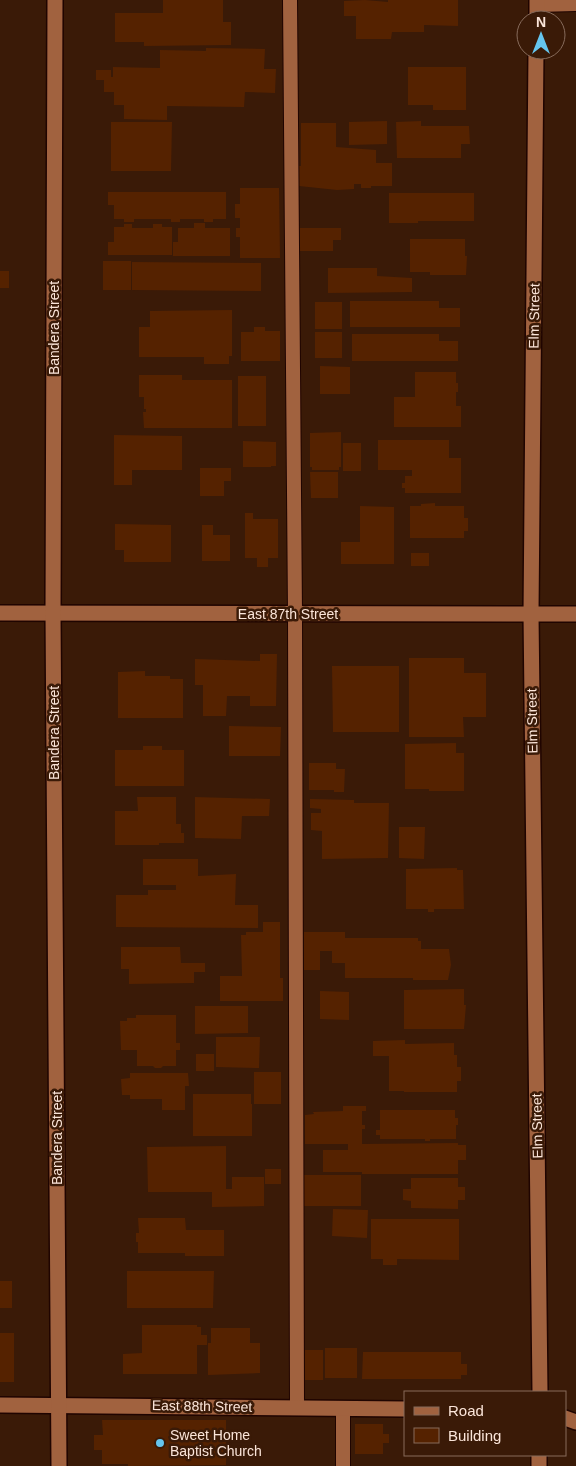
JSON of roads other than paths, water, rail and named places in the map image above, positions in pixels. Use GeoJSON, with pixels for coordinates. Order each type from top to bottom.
{"type":"FeatureCollection","features":[{"type":"Feature","properties":{"kind":"street","name":"Bandera Street"},"geometry":{"type":"LineString","coordinates":[[55,0],[53,613],[59,1466]]}},
{"type":"Feature","properties":{"kind":"street","name":"Elm Street"},"geometry":{"type":"LineString","coordinates":[[536,60],[531,614],[540,1391]]}},
{"type":"Feature","properties":{"kind":"street","name":"East 87th Street"},"geometry":{"type":"LineString","coordinates":[[0,613],[576,614]]}},
{"type":"Feature","properties":{"kind":"street","name":"East 88th Street"},"geometry":{"type":"LineString","coordinates":[[0,1405],[404,1409]]}},
{"type":"Feature","properties":{"kind":"lane"},"geometry":{"type":"LineString","coordinates":[[290,0],[295,614],[297,1407]]}},
{"type":"Feature","properties":{"kind":"lane"},"geometry":{"type":"LineString","coordinates":[[537,8],[576,4]]}},
{"type":"Feature","properties":{"kind":"lane"},"geometry":{"type":"LineString","coordinates":[[343,1408],[343,1466]]}},
{"type":"Feature","properties":{"kind":"place","name":"Sweet Home Baptist Church"},"geometry":{"type":"Point","coordinates":[160,1443]}}]}
